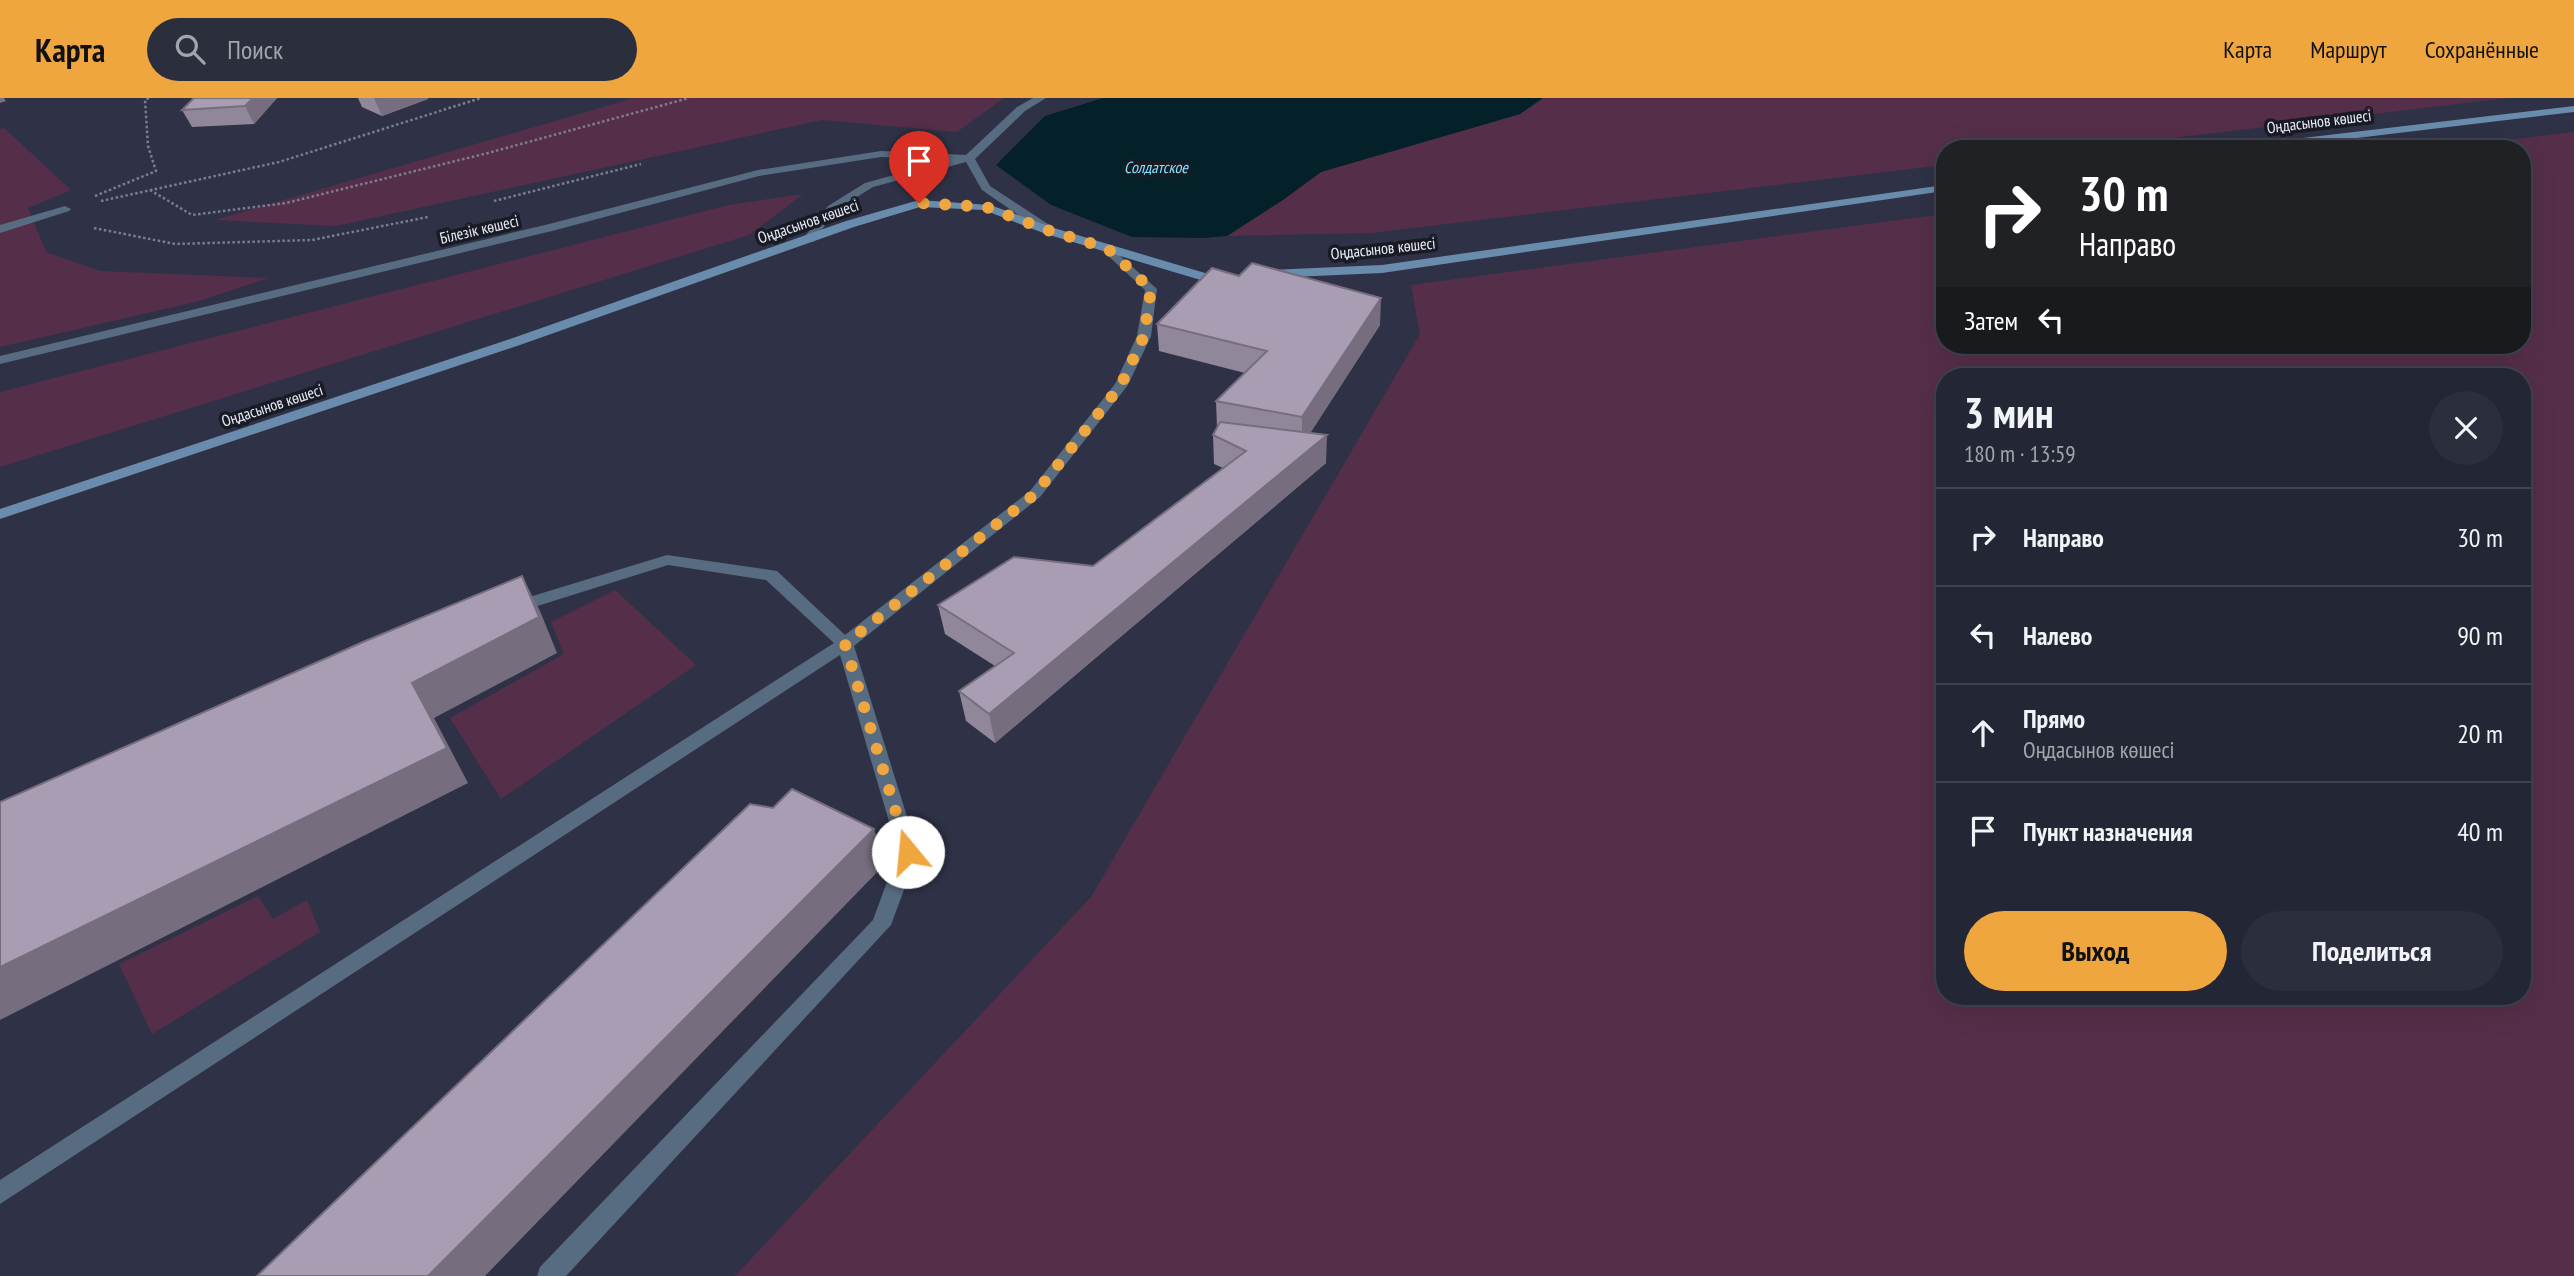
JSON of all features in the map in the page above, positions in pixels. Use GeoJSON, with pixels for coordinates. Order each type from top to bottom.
{"type":"FeatureCollection","features":[{"type":"Feature","properties":{"kind":"street"},"geometry":{"type":"LineString","coordinates":[[809,239],[832,208],[869,185],[968,158],[1021,109],[1041,98]]}},
{"type":"Feature","properties":{"kind":"street","name":"Оңдасынов көшесі"},"geometry":{"type":"LineString","coordinates":[[2311,140],[2574,109]]}},
{"type":"Feature","properties":{"kind":"street","name":"Білезік көшесі"},"geometry":{"type":"LineString","coordinates":[[0,360],[552,227],[758,173],[881,155],[968,158]]}},
{"type":"Feature","properties":{"kind":"street"},"geometry":{"type":"LineString","coordinates":[[968,158],[986,188],[1050,231]]}},
{"type":"Feature","properties":{"kind":"street","name":"Оңдасынов көшесі"},"geometry":{"type":"LineString","coordinates":[[0,513],[512,343],[919,203],[986,207],[1050,231],[1204,277],[1382,269],[1936,189]]}},
{"type":"Feature","properties":{"kind":"street"},"geometry":{"type":"LineString","coordinates":[[0,229],[65,209]]}},
{"type":"Feature","properties":{"kind":"street"},"geometry":{"type":"LineString","coordinates":[[0,1193],[845,644],[1035,494],[1121,385],[1144,336],[1151,289],[1107,248]]}},
{"type":"Feature","properties":{"kind":"street"},"geometry":{"type":"LineString","coordinates":[[491,617],[517,606],[667,561],[771,575],[845,644],[908,852],[881,925],[549,1276]]}},
{"type":"Feature","properties":{"kind":"path"},"geometry":{"type":"LineString","coordinates":[[65,209],[156,171],[148,146],[145,100],[149,98]]}},
{"type":"Feature","properties":{"kind":"path"},"geometry":{"type":"LineString","coordinates":[[65,209],[279,162],[481,98]]}},
{"type":"Feature","properties":{"kind":"path"},"geometry":{"type":"LineString","coordinates":[[149,189],[192,215],[286,203],[488,153],[689,98]]}},
{"type":"Feature","properties":{"kind":"path"},"geometry":{"type":"LineString","coordinates":[[494,201],[606,170],[647,163]]}},
{"type":"Feature","properties":{"kind":"path"},"geometry":{"type":"LineString","coordinates":[[65,209],[86,227],[175,244],[312,240],[430,216]]}},
{"type":"Feature","properties":{"kind":"shaded area"},"geometry":{"type":"Polygon","coordinates":[[[634,98],[1004,98],[957,132],[822,120],[336,226],[215,220],[634,98]]]}},
{"type":"Feature","properties":{"kind":"shaded area"},"geometry":{"type":"Polygon","coordinates":[[[1543,98],[2507,98],[2155,140],[1936,140],[1936,166],[1371,233],[1227,236],[1321,172],[1520,114],[1543,98]]]}},
{"type":"Feature","properties":{"kind":"shaded area"},"geometry":{"type":"Polygon","coordinates":[[[4,128],[71,190],[28,208],[46,252],[100,271],[268,278],[199,301],[0,347],[0,129],[4,128]]]}},
{"type":"Feature","properties":{"kind":"shaded area"},"geometry":{"type":"Polygon","coordinates":[[[2574,132],[2574,1276],[735,1276],[1091,897],[1420,334],[1411,285],[1936,215],[1936,354],[2531,354],[2531,140],[2508,140],[2574,132]]]}},
{"type":"Feature","properties":{"kind":"shaded area"},"geometry":{"type":"Polygon","coordinates":[[[803,194],[749,235],[0,467],[0,392],[729,205],[803,194]]]}},
{"type":"Feature","properties":{"kind":"shaded area"},"geometry":{"type":"Polygon","coordinates":[[[615,590],[696,665],[501,799],[450,718],[564,654],[551,622],[615,590]]]}},
{"type":"Feature","properties":{"kind":"shaded area"},"geometry":{"type":"Polygon","coordinates":[[[258,896],[273,919],[307,900],[320,932],[152,1034],[119,964],[258,896]]]}},
{"type":"Feature","properties":{"kind":"water","name":"Солдатское"},"geometry":{"type":"Polygon","coordinates":[[[1103,98],[1543,98],[1520,114],[1321,172],[1227,236],[1203,238],[1132,237],[1051,205],[996,165],[1045,116],[1103,98]]]}},
{"type":"Feature","properties":{"kind":"building"},"geometry":{"type":"Polygon","coordinates":[[[194,98],[253,98],[245,106],[182,110],[194,98]]]}},
{"type":"Feature","properties":{"kind":"building"},"geometry":{"type":"Polygon","coordinates":[[[1252,263],[1381,298],[1302,417],[1216,401],[1267,351],[1157,324],[1212,268],[1239,276],[1252,263]]]}},
{"type":"Feature","properties":{"kind":"building"},"geometry":{"type":"Polygon","coordinates":[[[1220,422],[1327,435],[989,714],[959,691],[1014,653],[938,605],[1014,557],[1093,566],[1246,451],[1213,435],[1220,422]]]}},
{"type":"Feature","properties":{"kind":"building"},"geometry":{"type":"Polygon","coordinates":[[[522,576],[539,617],[412,683],[447,748],[0,967],[0,802],[363,642],[522,576]]]}},
{"type":"Feature","properties":{"kind":"building"},"geometry":{"type":"Polygon","coordinates":[[[792,789],[874,829],[428,1276],[257,1276],[750,804],[773,808],[792,789]]]}},
{"type":"Feature","properties":{"kind":"route"},"geometry":{"type":"LineString","coordinates":[[908,852],[845,644],[1035,494],[1121,385],[1144,336],[1151,289],[1107,248],[1050,231],[986,207],[919,203]]}}]}
